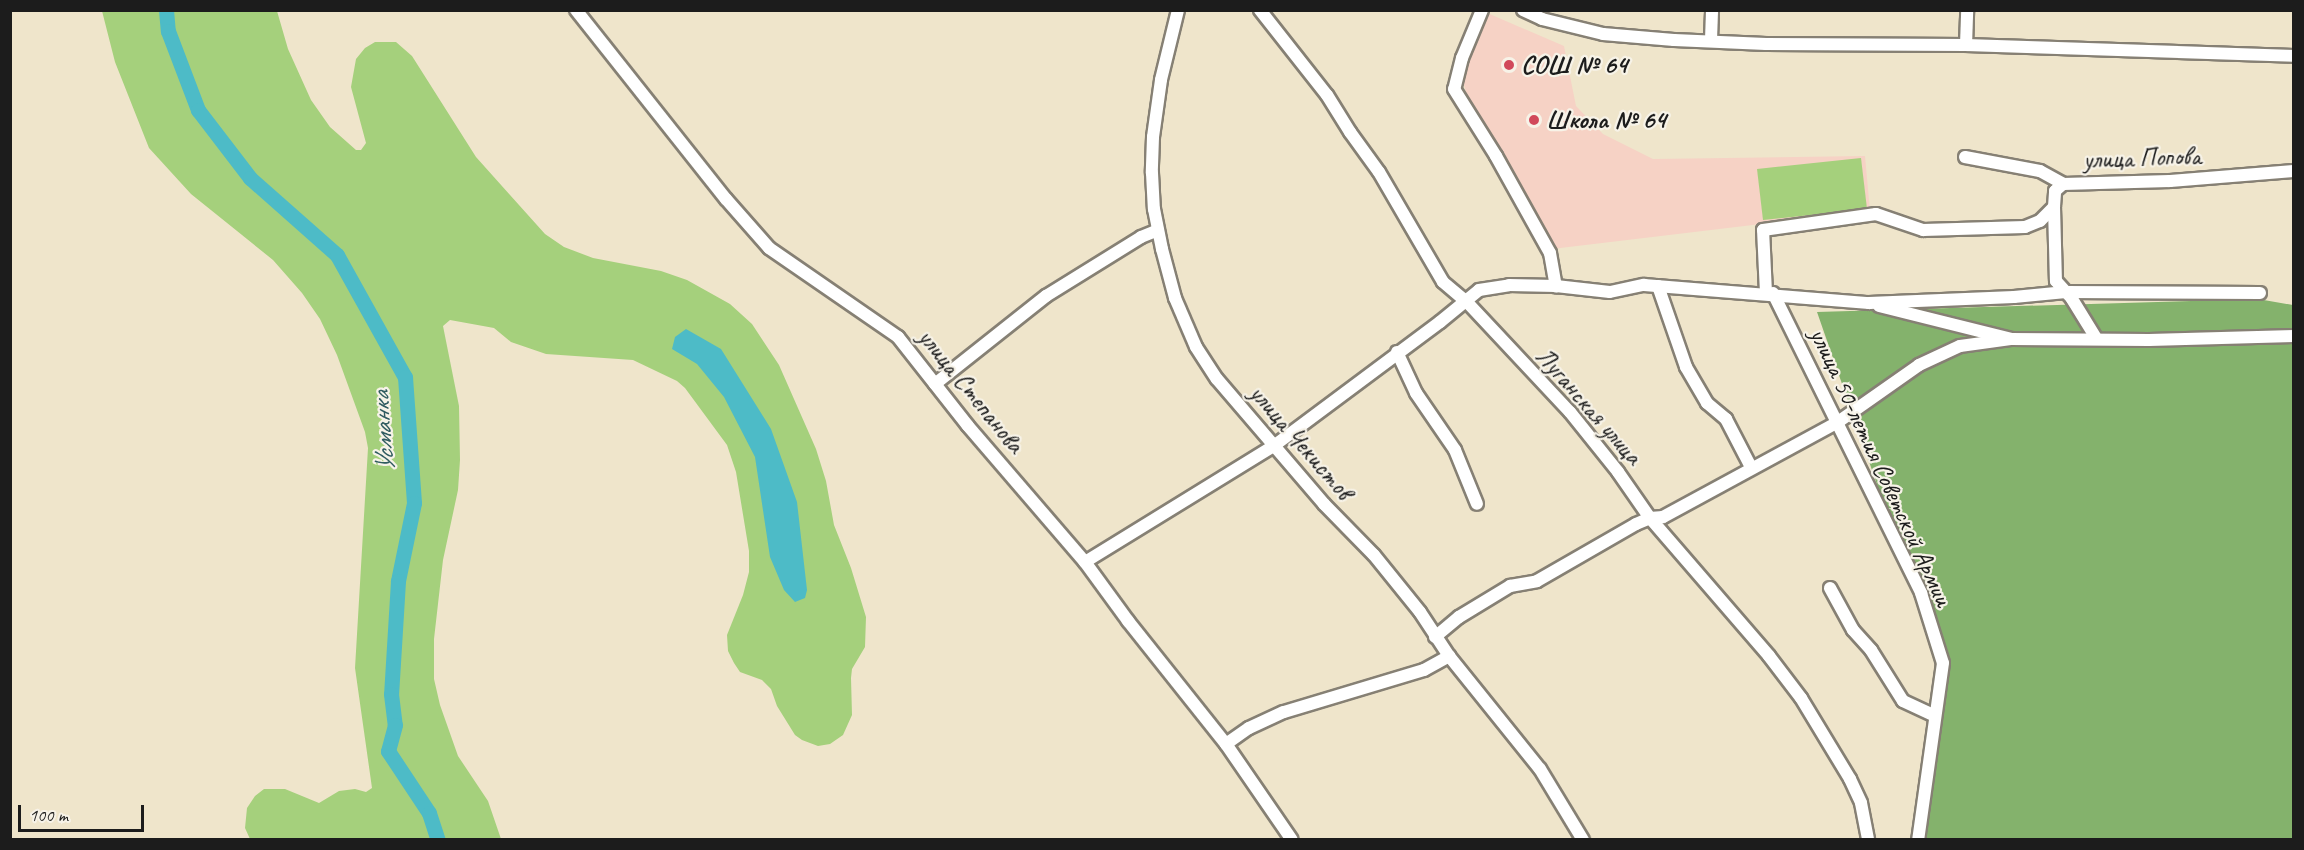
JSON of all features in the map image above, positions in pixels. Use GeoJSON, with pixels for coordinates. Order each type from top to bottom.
{"type":"FeatureCollection","features":[{"type":"Feature","properties":{"kind":"street","name":"улица Степанова"},"geometry":{"type":"LineString","coordinates":[[576,10],[726,200],[769,248],[898,337],[1085,562],[1128,621],[1226,744],[1292,840]]}},
{"type":"Feature","properties":{"kind":"street","name":"улица Чекистов"},"geometry":{"type":"LineString","coordinates":[[1178,10],[1161,80],[1153,137],[1152,173],[1158,230],[1175,298],[1196,347],[1218,379],[1324,504],[1374,555],[1420,612],[1449,656],[1540,769],[1583,840]]}},
{"type":"Feature","properties":{"kind":"street","name":"Луганская улица"},"geometry":{"type":"LineString","coordinates":[[1260,10],[1327,95],[1379,172],[1443,282],[1466,302],[1570,411],[1618,472],[1650,518],[1769,656],[1801,698],[1850,779],[1861,803],[1868,840]]}},
{"type":"Feature","properties":{"kind":"street"},"geometry":{"type":"LineString","coordinates":[[1482,10],[1462,58],[1454,89],[1496,156],[1550,254],[1556,286]]}},
{"type":"Feature","properties":{"kind":"street"},"geometry":{"type":"LineString","coordinates":[[1523,10],[1542,19],[1603,34],[1766,44],[1966,45],[2294,56]]}},
{"type":"Feature","properties":{"kind":"street"},"geometry":{"type":"LineString","coordinates":[[1711,40],[1712,10]]}},
{"type":"Feature","properties":{"kind":"street"},"geometry":{"type":"LineString","coordinates":[[1966,45],[1967,10]]}},
{"type":"Feature","properties":{"kind":"street"},"geometry":{"type":"LineString","coordinates":[[1965,157],[2040,171],[2063,184]]}},
{"type":"Feature","properties":{"kind":"street","name":"улица Попова"},"geometry":{"type":"LineString","coordinates":[[2054,207],[2055,191],[2063,184],[2170,181],[2293,169]]}},
{"type":"Feature","properties":{"kind":"street"},"geometry":{"type":"LineString","coordinates":[[1770,293],[1762,230],[1876,214],[1923,230],[2025,227],[2040,221],[2054,207]]}},
{"type":"Feature","properties":{"kind":"street"},"geometry":{"type":"LineString","coordinates":[[2054,207],[2054,276],[2059,287],[2066,292],[2096,338]]}},
{"type":"Feature","properties":{"kind":"street"},"geometry":{"type":"LineString","coordinates":[[935,384],[1046,296],[1141,237],[1158,230]]}},
{"type":"Feature","properties":{"kind":"street","name":"улица 50-летия Советской Армии"},"geometry":{"type":"LineString","coordinates":[[1085,562],[1275,445],[1479,290],[1509,285],[1556,286],[1610,292],[1644,285],[1770,293],[1869,303]]}},
{"type":"Feature","properties":{"kind":"street"},"geometry":{"type":"LineString","coordinates":[[1658,286],[1686,367],[1707,403],[1726,420],[1751,467]]}},
{"type":"Feature","properties":{"kind":"street"},"geometry":{"type":"LineString","coordinates":[[1869,303],[2014,297],[2066,292],[2260,293]]}},
{"type":"Feature","properties":{"kind":"street","name":"улица 50-летия Советской Армии"},"geometry":{"type":"LineString","coordinates":[[1770,293],[1838,422],[1921,593],[1943,663],[1918,840]]}},
{"type":"Feature","properties":{"kind":"street"},"geometry":{"type":"LineString","coordinates":[[1869,303],[2011,339]]}},
{"type":"Feature","properties":{"kind":"street"},"geometry":{"type":"LineString","coordinates":[[1435,637],[1459,617],[1510,586],[1537,581],[1636,524],[1650,518],[1663,517],[1751,467],[1838,422],[1919,365],[1960,346],[2011,339],[2149,340],[2294,336]]}},
{"type":"Feature","properties":{"kind":"street"},"geometry":{"type":"LineString","coordinates":[[1397,352],[1416,393],[1455,450],[1477,504]]}},
{"type":"Feature","properties":{"kind":"street"},"geometry":{"type":"LineString","coordinates":[[1830,588],[1853,630],[1871,650],[1903,701],[1935,716]]}},
{"type":"Feature","properties":{"kind":"street"},"geometry":{"type":"LineString","coordinates":[[1226,744],[1250,728],[1284,712],[1425,670],[1449,656]]}},
{"type":"Feature","properties":{"kind":"shaded area","name":"Школа № 64"},"geometry":{"type":"Polygon","coordinates":[[[1485,12],[1564,46],[1576,106],[1603,134],[1653,159],[1865,156],[1870,211],[1552,249],[1470,106],[1461,74],[1485,12]]]}},
{"type":"Feature","properties":{"kind":"green space"},"geometry":{"type":"Polygon","coordinates":[[[102,11],[277,11],[288,49],[311,100],[330,127],[356,150],[361,150],[366,143],[351,87],[356,59],[365,48],[375,42],[396,42],[412,56],[476,157],[545,234],[564,247],[593,258],[661,271],[687,280],[730,304],[752,324],[779,365],[816,449],[826,481],[834,525],[851,568],[866,617],[865,647],[852,669],[852,715],[843,735],[830,744],[818,746],[795,735],[777,706],[771,689],[762,680],[740,672],[728,651],[727,635],[743,595],[749,572],[749,551],[736,472],[727,445],[685,388],[677,381],[633,360],[546,354],[511,342],[494,328],[450,320],[443,326],[459,406],[460,460],[458,490],[443,560],[434,639],[434,679],[440,705],[458,756],[488,801],[501,839],[250,839],[245,828],[247,808],[255,796],[264,789],[285,789],[319,803],[339,791],[355,789],[366,792],[372,788],[355,668],[368,448],[365,432],[337,355],[320,319],[302,293],[273,260],[191,194],[149,148],[115,62],[102,11]]]}},
{"type":"Feature","properties":{"kind":"green space"},"geometry":{"type":"Polygon","coordinates":[[[1861,158],[1867,209],[1763,220],[1757,169],[1861,158]]]}},
{"type":"Feature","properties":{"kind":"green space"},"geometry":{"type":"Polygon","coordinates":[[[2258,299],[2293,305],[2293,839],[1923,839],[1944,677],[1817,312],[2258,299]]]}},
{"type":"Feature","properties":{"kind":"water"},"geometry":{"type":"Polygon","coordinates":[[[686,329],[721,349],[771,429],[797,502],[807,590],[805,598],[795,602],[784,590],[770,557],[755,457],[724,397],[697,364],[672,349],[675,337],[686,329]]]}},
{"type":"Feature","properties":{"kind":"waterway","name":"Усманка"},"geometry":{"type":"LineString","coordinates":[[166,10],[168,31],[198,110],[250,178],[337,255],[405,377],[414,503],[398,581],[391,694],[395,725],[388,751],[429,813],[438,840]]}},
{"type":"Feature","properties":{"kind":"place","name":"СОШ № 64"},"geometry":{"type":"Point","coordinates":[1509,65]}},
{"type":"Feature","properties":{"kind":"place","name":"Школа № 64"},"geometry":{"type":"Point","coordinates":[1534,120]}}]}
